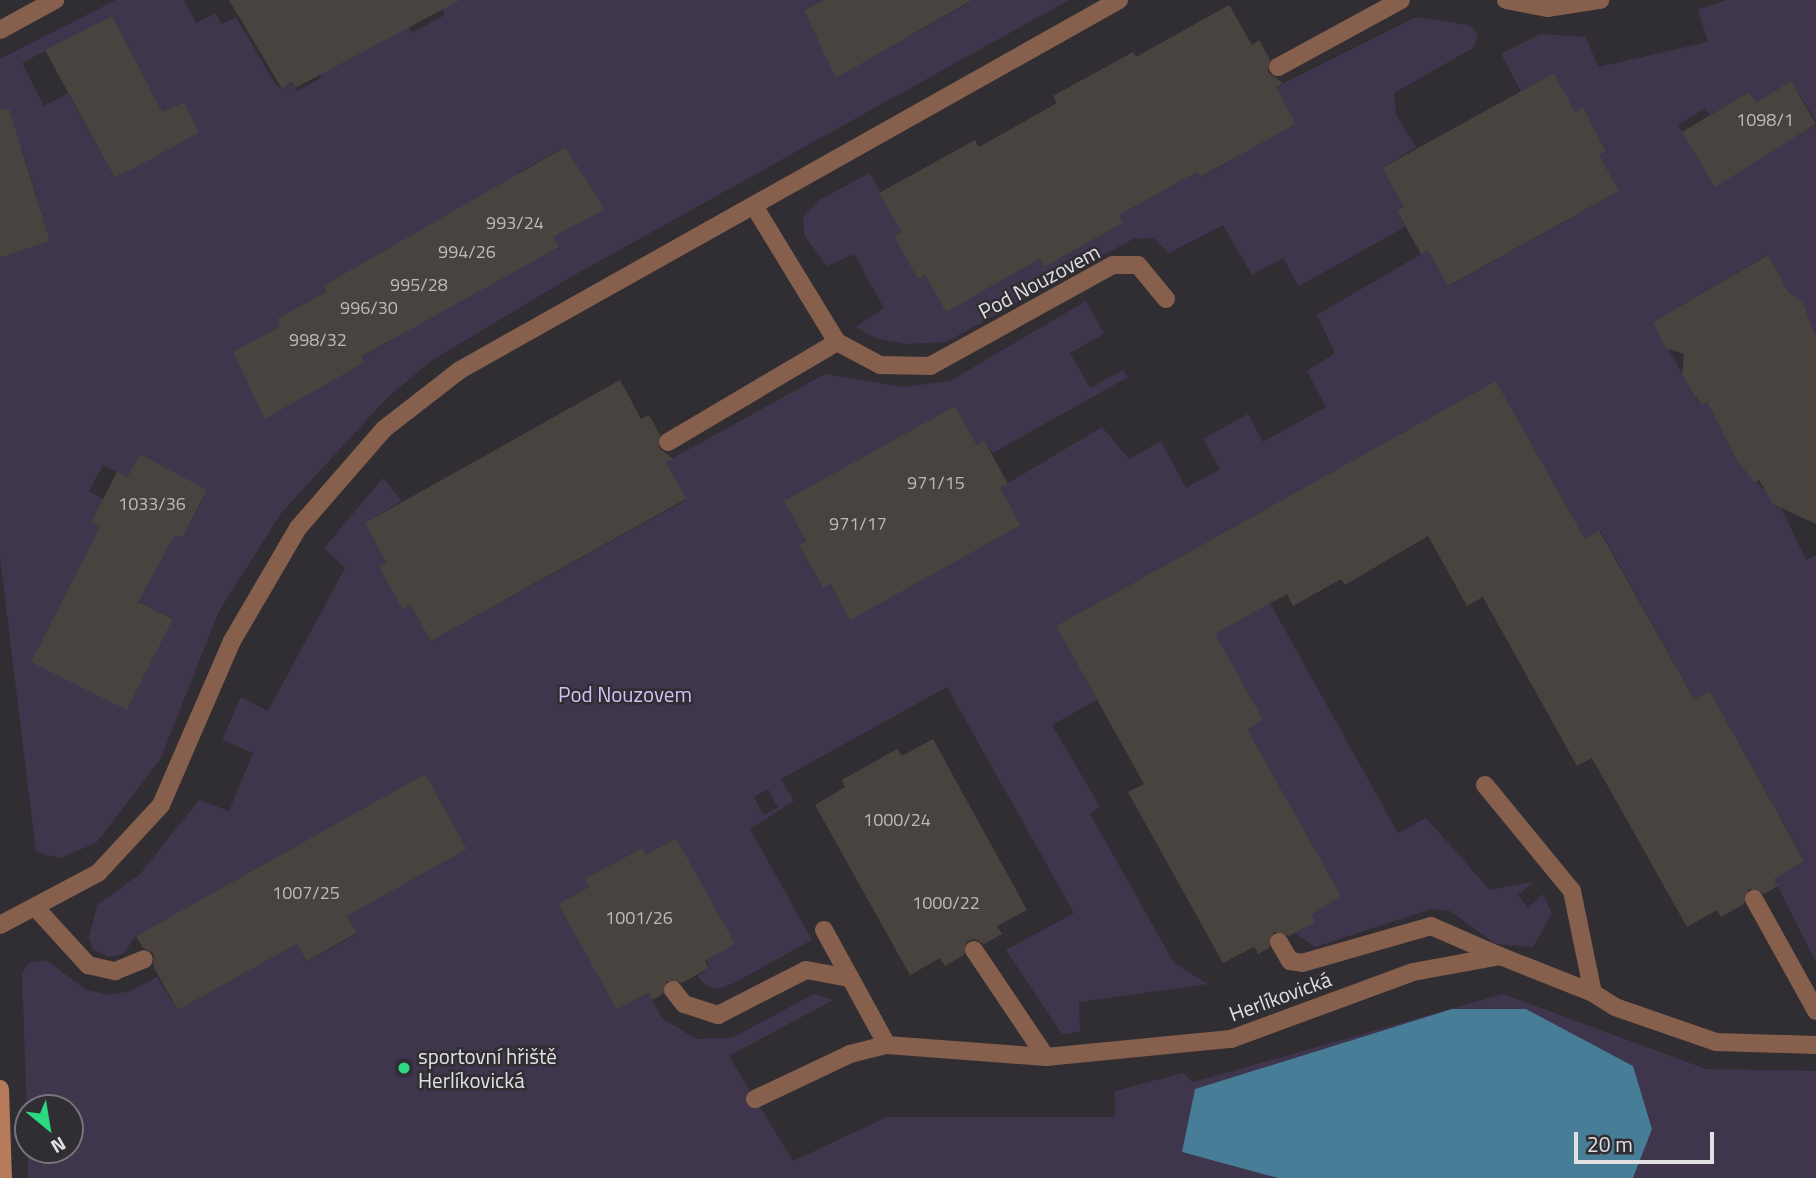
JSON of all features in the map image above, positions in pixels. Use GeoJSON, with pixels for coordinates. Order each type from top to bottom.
{"type":"FeatureCollection","features":[{"type":"Feature","properties":{"kind":"street"},"geometry":{"type":"LineString","coordinates":[[0,30],[55,0]]}},
{"type":"Feature","properties":{"kind":"street"},"geometry":{"type":"LineString","coordinates":[[0,925],[99,873],[162,805],[232,641],[298,528],[384,429],[460,370],[1119,0]]}},
{"type":"Feature","properties":{"kind":"street"},"geometry":{"type":"LineString","coordinates":[[1278,66],[1401,0]]}},
{"type":"Feature","properties":{"kind":"street"},"geometry":{"type":"LineString","coordinates":[[1506,0],[1547,8],[1600,0]]}},
{"type":"Feature","properties":{"kind":"street"},"geometry":{"type":"LineString","coordinates":[[668,442],[837,342],[754,206]]}},
{"type":"Feature","properties":{"kind":"street","name":"Pod Nouzovem"},"geometry":{"type":"LineString","coordinates":[[837,342],[880,365],[930,366],[1113,265],[1138,265],[1166,299]]}},
{"type":"Feature","properties":{"kind":"street"},"geometry":{"type":"LineString","coordinates":[[1486,785],[1572,891],[1593,993]]}},
{"type":"Feature","properties":{"kind":"street"},"geometry":{"type":"LineString","coordinates":[[1754,899],[1816,1011]]}},
{"type":"Feature","properties":{"kind":"street"},"geometry":{"type":"LineString","coordinates":[[34,907],[88,965],[115,971],[144,959]]}},
{"type":"Feature","properties":{"kind":"street"},"geometry":{"type":"LineString","coordinates":[[1279,942],[1290,961],[1301,963],[1431,926],[1593,993],[1615,1007],[1716,1042],[1816,1045]]}},
{"type":"Feature","properties":{"kind":"street"},"geometry":{"type":"LineString","coordinates":[[824,930],[887,1045]]}},
{"type":"Feature","properties":{"kind":"street"},"geometry":{"type":"LineString","coordinates":[[974,950],[1046,1057]]}},
{"type":"Feature","properties":{"kind":"street","name":"Herlíkovická"},"geometry":{"type":"LineString","coordinates":[[755,1099],[850,1054],[887,1045],[1046,1057],[1231,1040],[1413,972],[1500,956]]}},
{"type":"Feature","properties":{"kind":"street"},"geometry":{"type":"LineString","coordinates":[[673,990],[684,1004],[719,1015],[806,970],[850,978]]}},
{"type":"Feature","properties":{"kind":"street"},"geometry":{"type":"LineString","coordinates":[[0,1089],[3,1178]]}},
{"type":"Feature","properties":{"kind":"green space"},"geometry":{"type":"Polygon","coordinates":[[[116,0],[184,0],[196,23],[215,13],[222,24],[236,17],[275,84],[282,89],[292,83],[297,91],[321,78],[314,64],[343,0],[370,48],[390,37],[397,4],[412,33],[445,15],[438,0],[824,0],[804,11],[836,77],[965,5],[964,0],[1069,0],[576,274],[431,361],[386,399],[282,512],[219,611],[160,760],[96,843],[60,858],[36,852],[0,557],[0,258],[50,241],[22,149],[0,156],[0,59],[116,0]],[[112,16],[22,63],[44,106],[68,93],[115,178],[140,164],[133,56],[112,16]],[[183,102],[148,119],[164,151],[199,133],[183,102]],[[564,147],[518,173],[520,177],[323,286],[326,292],[277,319],[281,326],[234,352],[265,418],[297,401],[295,396],[365,362],[362,356],[392,340],[391,336],[558,248],[551,233],[604,209],[564,147]],[[140,454],[127,477],[103,465],[89,491],[103,499],[91,522],[161,560],[175,535],[182,538],[207,491],[140,454]],[[129,597],[32,662],[127,710],[173,619],[129,597]]]}},
{"type":"Feature","properties":{"kind":"green space"},"geometry":{"type":"Polygon","coordinates":[[[1727,0],[1816,0],[1816,121],[1791,81],[1793,138],[1816,125],[1816,338],[1803,303],[1788,291],[1767,255],[1653,322],[1700,405],[1710,401],[1738,462],[1781,508],[1806,560],[1816,555],[1816,962],[1774,879],[1804,860],[1710,691],[1694,699],[1600,530],[1585,539],[1496,381],[1056,626],[1097,700],[1052,725],[1100,807],[1090,814],[1174,963],[1208,984],[1079,1002],[1080,1032],[1062,1034],[1006,950],[1074,913],[947,687],[781,779],[794,801],[750,829],[812,940],[732,984],[716,989],[704,984],[698,976],[709,968],[676,838],[646,855],[641,848],[585,879],[589,887],[558,904],[617,1010],[648,993],[662,1018],[696,1039],[732,1038],[814,994],[833,1000],[729,1056],[793,1161],[887,1117],[1115,1117],[1115,1091],[1183,1073],[1193,1082],[1503,994],[1706,1069],[1816,1071],[1816,1178],[1633,1178],[1652,1129],[1633,1066],[1526,1009],[1452,1009],[1183,1152],[1278,1178],[28,1178],[28,1164],[84,1164],[84,1094],[26,1094],[22,973],[29,963],[46,960],[86,990],[110,995],[131,991],[157,977],[178,1010],[297,944],[308,961],[357,934],[347,916],[467,849],[425,774],[136,936],[123,954],[110,957],[93,950],[89,938],[97,905],[140,874],[199,800],[229,811],[253,753],[222,740],[241,697],[268,711],[345,568],[324,548],[383,478],[402,501],[365,523],[386,562],[379,567],[403,609],[410,605],[431,641],[686,500],[666,462],[825,374],[903,387],[950,381],[1086,301],[1104,334],[1070,353],[1090,388],[1123,370],[1128,377],[993,453],[984,441],[977,445],[955,406],[785,501],[806,541],[799,545],[822,587],[830,583],[850,619],[1021,525],[1000,488],[1102,427],[1129,459],[1161,441],[1186,488],[1220,469],[1203,439],[1248,414],[1263,442],[1326,407],[1307,371],[1335,353],[1317,315],[1428,250],[1449,286],[1619,191],[1599,155],[1606,150],[1583,108],[1575,112],[1554,73],[1521,91],[1501,54],[1540,34],[1586,37],[1598,67],[1708,42],[1698,9],[1727,0]],[[1749,92],[1710,115],[1705,108],[1678,125],[1715,186],[1781,145],[1749,92]],[[768,789],[754,797],[763,815],[778,808],[768,789]]]}},
{"type":"Feature","properties":{"kind":"green space"},"geometry":{"type":"Polygon","coordinates":[[[1416,17],[1469,25],[1478,34],[1473,48],[1394,93],[1396,115],[1416,147],[1382,168],[1404,207],[1397,211],[1405,227],[1299,286],[1283,258],[1252,275],[1223,225],[1169,253],[1153,238],[1133,239],[946,342],[906,344],[875,338],[856,327],[884,308],[854,254],[827,266],[804,235],[803,217],[819,200],[870,173],[902,232],[894,236],[918,278],[925,275],[946,311],[1039,259],[1044,267],[1123,223],[1119,215],[1197,172],[1201,177],[1295,124],[1276,87],[1416,17]]]}},
{"type":"Feature","properties":{"kind":"green space"},"geometry":{"type":"Polygon","coordinates":[[[1270,603],[1398,833],[1426,818],[1490,890],[1533,882],[1518,895],[1528,908],[1543,894],[1552,914],[1533,947],[1496,944],[1450,911],[1431,909],[1315,947],[1295,933],[1311,915],[1341,896],[1247,729],[1215,634],[1270,603]]]}},
{"type":"Feature","properties":{"kind":"water"},"geometry":{"type":"Polygon","coordinates":[[[1452,1009],[1526,1009],[1633,1066],[1652,1129],[1633,1178],[1278,1178],[1182,1152],[1195,1089],[1452,1009]]]}},
{"type":"Feature","properties":{"kind":"building"},"geometry":{"type":"Polygon","coordinates":[[[229,0],[460,0],[295,88],[292,82],[282,89],[229,0]]]}},
{"type":"Feature","properties":{"kind":"building"},"geometry":{"type":"Polygon","coordinates":[[[824,0],[972,0],[836,78],[804,11],[824,0]]]}},
{"type":"Feature","properties":{"kind":"building"},"geometry":{"type":"Polygon","coordinates":[[[1229,5],[1252,45],[1259,40],[1270,60],[1268,72],[1283,83],[1276,87],[1296,124],[1200,177],[1197,172],[1119,215],[1123,223],[1044,267],[1039,259],[946,312],[925,275],[918,279],[894,236],[902,232],[879,193],[975,140],[979,147],[1057,103],[1053,96],[1133,52],[1136,57],[1229,5]]]}},
{"type":"Feature","properties":{"kind":"building"},"geometry":{"type":"Polygon","coordinates":[[[112,16],[162,112],[184,102],[199,133],[115,178],[45,50],[112,16]]]}},
{"type":"Feature","properties":{"kind":"building"},"geometry":{"type":"Polygon","coordinates":[[[1554,73],[1575,112],[1583,107],[1606,151],[1599,155],[1619,191],[1448,286],[1428,250],[1421,254],[1397,211],[1404,207],[1382,168],[1554,73]]]}},
{"type":"Feature","properties":{"kind":"building"},"geometry":{"type":"Polygon","coordinates":[[[1791,81],[1816,124],[1715,187],[1682,132],[1749,92],[1756,103],[1791,81]]]}},
{"type":"Feature","properties":{"kind":"building"},"geometry":{"type":"Polygon","coordinates":[[[9,109],[50,241],[0,258],[0,110],[9,109]]]}},
{"type":"Feature","properties":{"kind":"building"},"geometry":{"type":"Polygon","coordinates":[[[565,147],[605,209],[553,237],[559,247],[362,356],[365,362],[265,419],[233,352],[281,326],[277,319],[326,292],[323,286],[565,147]]]}},
{"type":"Feature","properties":{"kind":"building"},"geometry":{"type":"Polygon","coordinates":[[[1768,255],[1788,291],[1803,303],[1816,337],[1816,524],[1773,504],[1759,480],[1755,482],[1738,462],[1707,402],[1701,405],[1682,375],[1684,354],[1666,348],[1653,322],[1768,255]]]}},
{"type":"Feature","properties":{"kind":"building"},"geometry":{"type":"Polygon","coordinates":[[[620,380],[641,419],[649,415],[660,435],[659,448],[673,459],[666,462],[686,499],[431,641],[410,605],[403,610],[379,567],[386,562],[365,523],[620,380]]]}},
{"type":"Feature","properties":{"kind":"building"},"geometry":{"type":"Polygon","coordinates":[[[1496,381],[1585,539],[1599,530],[1694,699],[1710,691],[1804,861],[1774,879],[1778,886],[1764,894],[1749,889],[1744,904],[1721,917],[1717,910],[1687,927],[1592,758],[1577,766],[1483,597],[1467,606],[1428,536],[1345,585],[1341,579],[1293,606],[1287,594],[1215,634],[1263,720],[1247,729],[1341,896],[1311,915],[1315,922],[1289,936],[1274,932],[1269,948],[1258,954],[1254,947],[1223,963],[1128,792],[1144,784],[1056,626],[1496,381]]]}},
{"type":"Feature","properties":{"kind":"building"},"geometry":{"type":"Polygon","coordinates":[[[955,406],[977,445],[984,440],[1008,484],[1000,488],[1021,525],[850,620],[830,583],[823,588],[799,545],[806,541],[784,501],[955,406]]]}},
{"type":"Feature","properties":{"kind":"building"},"geometry":{"type":"Polygon","coordinates":[[[140,454],[207,490],[182,538],[175,535],[138,602],[173,619],[127,710],[31,662],[100,527],[91,522],[117,472],[127,477],[140,454]]]}},
{"type":"Feature","properties":{"kind":"building"},"geometry":{"type":"Polygon","coordinates":[[[933,739],[1027,910],[997,926],[1002,934],[984,944],[974,939],[967,941],[964,955],[945,966],[940,958],[910,975],[815,805],[845,787],[842,780],[897,749],[902,756],[933,739]]]}},
{"type":"Feature","properties":{"kind":"building"},"geometry":{"type":"Polygon","coordinates":[[[425,774],[467,849],[347,916],[357,933],[307,961],[297,944],[178,1010],[153,966],[154,954],[143,948],[136,936],[425,774]]]}},
{"type":"Feature","properties":{"kind":"building"},"geometry":{"type":"Polygon","coordinates":[[[676,838],[735,944],[705,961],[709,968],[682,983],[667,981],[663,994],[652,1000],[648,993],[617,1010],[558,904],[589,887],[584,879],[642,848],[646,855],[676,838]]]}},
{"type":"Feature","properties":{"kind":"place","name":"sportovní hřiště Herlíkovická"},"geometry":{"type":"Point","coordinates":[404,1068]}}]}
